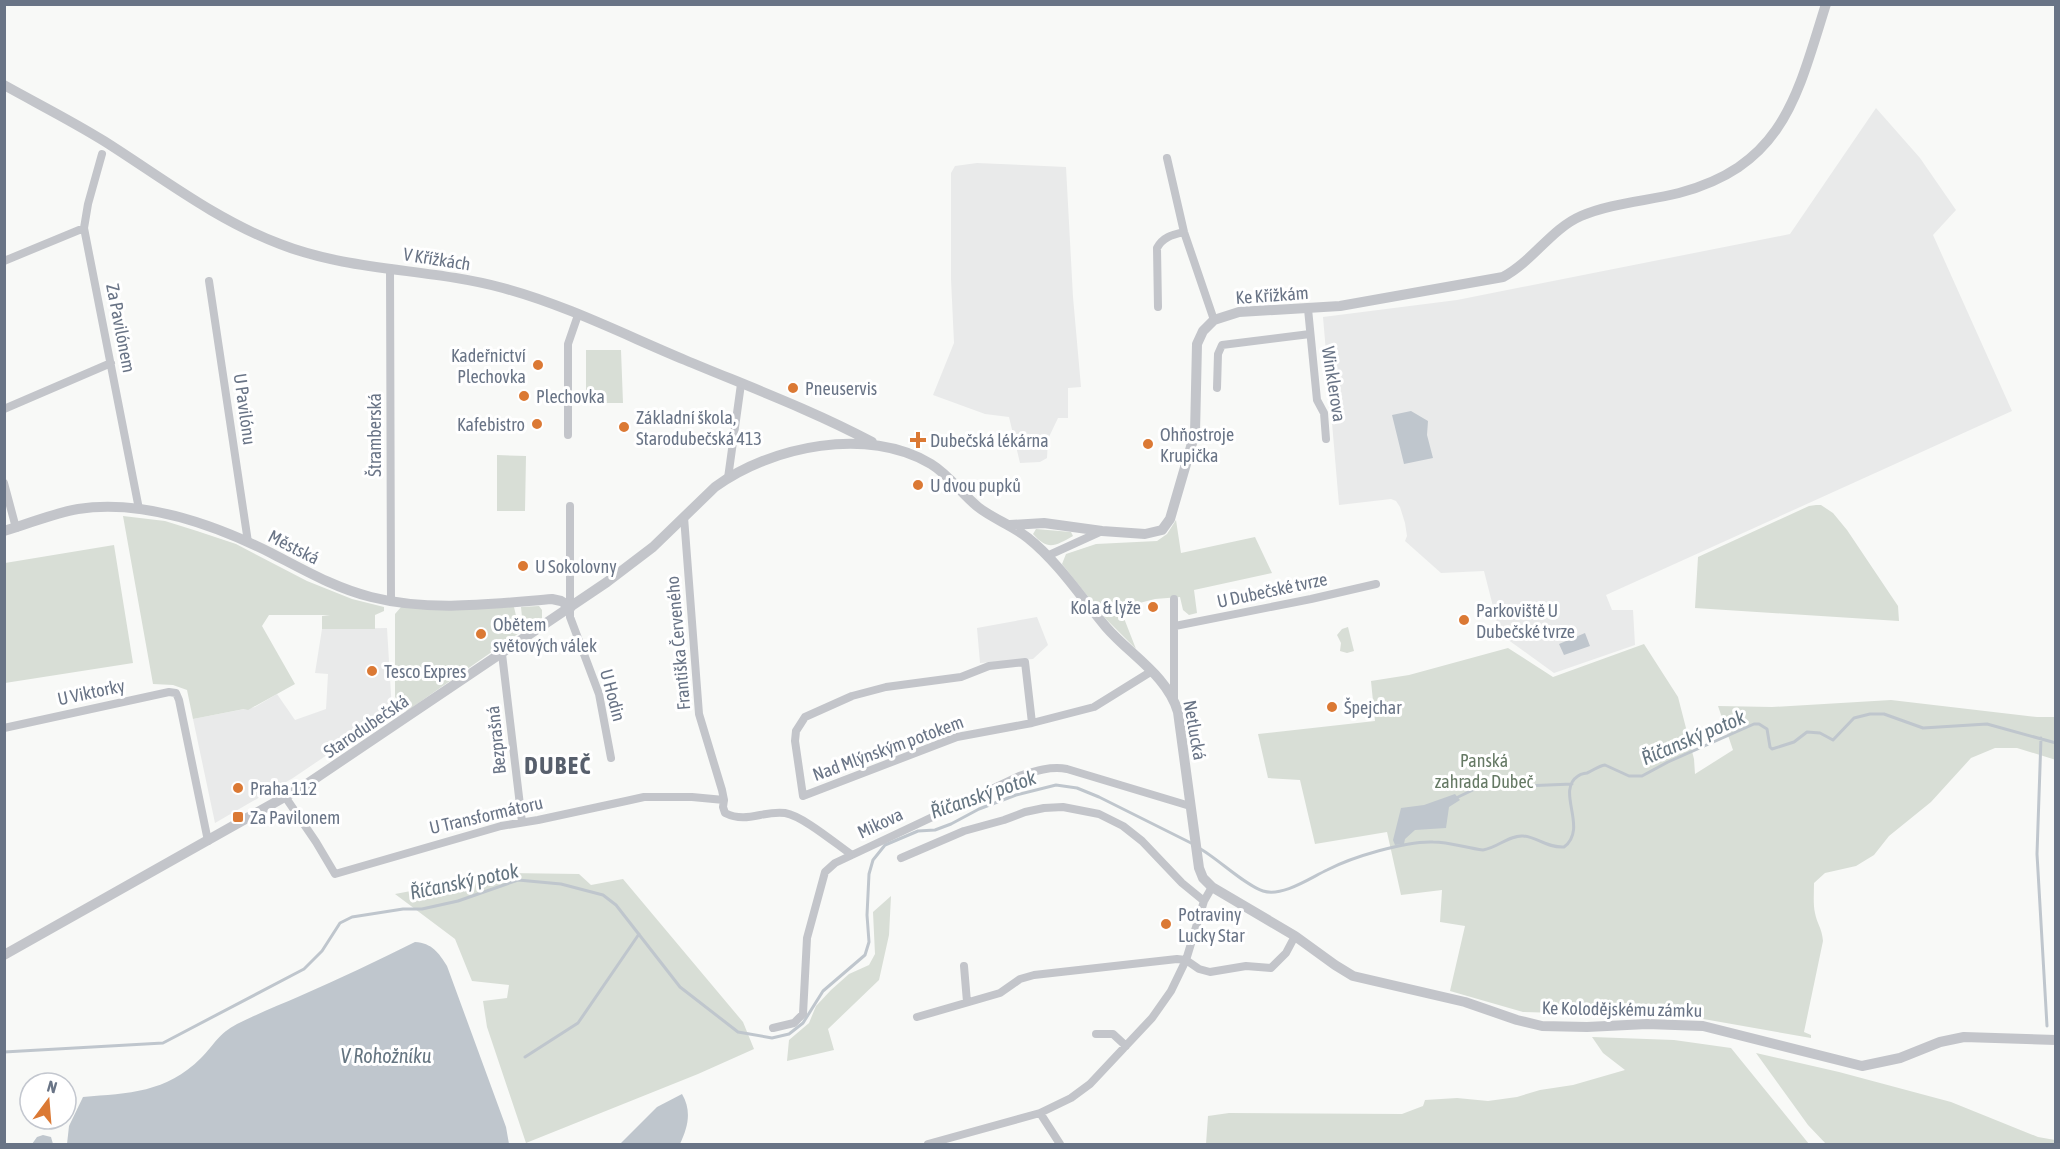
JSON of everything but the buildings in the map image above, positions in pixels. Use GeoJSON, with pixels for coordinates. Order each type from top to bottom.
{"type":"FeatureCollection","features":[{"type":"Feature","properties":{"kind":"street","name":"Ke Křížkám"},"geometry":{"type":"LineString","coordinates":[[1102,531],[1123,534],[1155,533],[1162,530],[1170,519],[1195,433],[1197,344],[1203,331],[1214,320],[1239,312],[1308,309],[1389,298],[1503,277],[1523,265],[1563,227],[1581,216],[1694,188],[1730,173],[1754,155],[1775,132],[1792,105],[1826,4]]}},
{"type":"Feature","properties":{"kind":"street","name":"V Křížkách"},"geometry":{"type":"LineString","coordinates":[[4,85],[102,140],[184,194],[244,228],[280,244],[319,256],[503,288],[578,315],[839,426],[877,446]]}},
{"type":"Feature","properties":{"kind":"street","name":"Za Pavilónem"},"geometry":{"type":"LineString","coordinates":[[102,154],[84,228],[139,509]]}},
{"type":"Feature","properties":{"kind":"street"},"geometry":{"type":"LineString","coordinates":[[1167,158],[1184,232],[1214,320]]}},
{"type":"Feature","properties":{"kind":"street"},"geometry":{"type":"LineString","coordinates":[[4,261],[84,228]]}},
{"type":"Feature","properties":{"kind":"street"},"geometry":{"type":"LineString","coordinates":[[1158,307],[1157,248],[1161,241],[1169,236],[1184,232]]}},
{"type":"Feature","properties":{"kind":"street","name":"Štramberská"},"geometry":{"type":"LineString","coordinates":[[390,268],[391,601]]}},
{"type":"Feature","properties":{"kind":"street","name":"U Pavilónu"},"geometry":{"type":"LineString","coordinates":[[209,281],[248,542]]}},
{"type":"Feature","properties":{"kind":"street","name":"Winklerova"},"geometry":{"type":"LineString","coordinates":[[1308,309],[1317,400],[1324,413],[1326,439]]}},
{"type":"Feature","properties":{"kind":"street"},"geometry":{"type":"LineString","coordinates":[[568,435],[568,344],[578,315]]}},
{"type":"Feature","properties":{"kind":"street","name":"Winklerova"},"geometry":{"type":"LineString","coordinates":[[1217,388],[1218,354],[1222,345],[1310,334]]}},
{"type":"Feature","properties":{"kind":"street"},"geometry":{"type":"LineString","coordinates":[[4,409],[111,363]]}},
{"type":"Feature","properties":{"kind":"street"},"geometry":{"type":"LineString","coordinates":[[728,478],[741,384]]}},
{"type":"Feature","properties":{"kind":"street","name":"Starodubečská"},"geometry":{"type":"LineString","coordinates":[[4,955],[285,798],[571,607],[640,558],[728,478],[772,456],[829,446],[859,444],[877,446],[910,455],[945,474],[979,508],[1010,525]]}},
{"type":"Feature","properties":{"kind":"street"},"geometry":{"type":"LineString","coordinates":[[4,483],[10,530]]}},
{"type":"Feature","properties":{"kind":"street","name":"U Hodin"},"geometry":{"type":"LineString","coordinates":[[570,506],[570,616],[599,694],[611,758]]}},
{"type":"Feature","properties":{"kind":"street","name":"Městská"},"geometry":{"type":"LineString","coordinates":[[10,530],[51,515],[78,509],[106,507],[139,509],[197,522],[248,542],[324,580],[355,592],[391,601],[469,605],[552,599],[571,607]]}},
{"type":"Feature","properties":{"kind":"street","name":"Františka Červeného"},"geometry":{"type":"LineString","coordinates":[[684,517],[699,714],[723,790],[723,800]]}},
{"type":"Feature","properties":{"kind":"street"},"geometry":{"type":"LineString","coordinates":[[1010,525],[1044,523],[1102,531]]}},
{"type":"Feature","properties":{"kind":"street","name":"Netlucká"},"geometry":{"type":"LineString","coordinates":[[1010,525],[1047,556],[1115,637],[1152,671],[1174,698],[1181,731],[1199,868],[1203,878],[1212,887]]}},
{"type":"Feature","properties":{"kind":"street"},"geometry":{"type":"LineString","coordinates":[[1047,556],[1102,531]]}},
{"type":"Feature","properties":{"kind":"street","name":"U Dubečské tvrze"},"geometry":{"type":"LineString","coordinates":[[1175,626],[1376,584]]}},
{"type":"Feature","properties":{"kind":"street"},"geometry":{"type":"LineString","coordinates":[[1174,599],[1174,698]]}},
{"type":"Feature","properties":{"kind":"street","name":"Bezprašná"},"geometry":{"type":"LineString","coordinates":[[502,654],[522,822]]}},
{"type":"Feature","properties":{"kind":"street","name":"Nad Mlýnským potokem"},"geometry":{"type":"LineString","coordinates":[[1032,723],[1025,662],[989,666],[961,677],[886,687],[852,696],[805,717],[796,730],[795,741],[803,796],[957,737],[1032,723],[1094,707],[1152,671]]}},
{"type":"Feature","properties":{"kind":"street","name":"U Viktorky"},"geometry":{"type":"LineString","coordinates":[[4,728],[169,692],[176,693],[208,841]]}},
{"type":"Feature","properties":{"kind":"street","name":"Mikova"},"geometry":{"type":"LineString","coordinates":[[723,800],[725,813],[732,817],[747,818],[766,814],[787,814],[800,819],[852,855],[1019,776],[1041,770],[1067,769],[1190,806]]}},
{"type":"Feature","properties":{"kind":"street","name":"U Transformátoru"},"geometry":{"type":"LineString","coordinates":[[285,798],[311,833],[335,874],[495,827],[644,797],[692,797],[723,800]]}},
{"type":"Feature","properties":{"kind":"street"},"geometry":{"type":"LineString","coordinates":[[901,858],[964,831],[1025,812],[1063,807],[1099,814],[1123,826],[1142,841],[1182,883],[1204,901]]}},
{"type":"Feature","properties":{"kind":"street"},"geometry":{"type":"LineString","coordinates":[[773,1028],[794,1023],[804,1014],[807,938],[825,872],[835,863],[852,855]]}},
{"type":"Feature","properties":{"kind":"street"},"geometry":{"type":"LineString","coordinates":[[928,1144],[1040,1113],[1081,1091],[1126,1046],[1164,1002],[1186,960],[1204,901],[1212,887]]}},
{"type":"Feature","properties":{"kind":"street","name":"Ke Kolodějskému zámku"},"geometry":{"type":"LineString","coordinates":[[1212,887],[1295,936],[1353,976],[1474,1004],[1517,1020],[1542,1026],[1587,1027],[1647,1024],[1702,1026],[1862,1066],[1900,1058],[1940,1042],[1964,1037],[2055,1040]]}},
{"type":"Feature","properties":{"kind":"street"},"geometry":{"type":"LineString","coordinates":[[916,1017],[1000,993],[1026,977],[1177,959],[1186,960],[1199,969],[1209,972],[1246,966],[1271,968],[1286,953],[1295,936]]}},
{"type":"Feature","properties":{"kind":"street"},"geometry":{"type":"LineString","coordinates":[[964,966],[967,1002]]}},
{"type":"Feature","properties":{"kind":"street"},"geometry":{"type":"LineString","coordinates":[[1096,1034],[1113,1034],[1126,1046]]}},
{"type":"Feature","properties":{"kind":"street"},"geometry":{"type":"LineString","coordinates":[[1040,1113],[1060,1144]]}},
{"type":"Feature","properties":{"kind":"shaded area"},"geometry":{"type":"Polygon","coordinates":[[[1876,108],[1920,158],[1956,210],[1933,235],[2012,411],[1606,595],[1612,610],[1633,610],[1635,645],[1554,673],[1500,634],[1484,571],[1441,573],[1405,541],[1407,536],[1405,523],[1396,501],[1391,499],[1339,505],[1323,317],[1457,300],[1790,234],[1876,108]]]}},
{"type":"Feature","properties":{"kind":"shaded area"},"geometry":{"type":"Polygon","coordinates":[[[977,163],[1066,167],[1073,297],[1081,387],[1068,388],[1068,418],[1058,418],[1048,439],[1047,458],[1040,462],[1020,463],[1009,417],[985,414],[933,395],[954,343],[951,279],[951,173],[955,166],[977,163]]]}},
{"type":"Feature","properties":{"kind":"shaded area"},"geometry":{"type":"Polygon","coordinates":[[[1037,617],[1048,645],[1033,659],[980,663],[977,628],[1037,617]]]}},
{"type":"Feature","properties":{"kind":"shaded area"},"geometry":{"type":"Polygon","coordinates":[[[387,628],[392,711],[293,778],[215,823],[193,719],[255,707],[277,694],[295,720],[326,709],[328,674],[315,673],[322,629],[387,628]]]}},
{"type":"Feature","properties":{"kind":"green space"},"geometry":{"type":"Polygon","coordinates":[[[586,350],[621,350],[623,403],[586,403],[586,350]]]}},
{"type":"Feature","properties":{"kind":"green space"},"geometry":{"type":"Polygon","coordinates":[[[497,455],[526,456],[525,511],[497,511],[497,455]]]}},
{"type":"Feature","properties":{"kind":"green space"},"geometry":{"type":"Polygon","coordinates":[[[1821,505],[1833,513],[1847,530],[1898,606],[1899,621],[1695,608],[1698,557],[1809,506],[1821,505]]]}},
{"type":"Feature","properties":{"kind":"green space"},"geometry":{"type":"Polygon","coordinates":[[[123,516],[165,521],[236,544],[307,581],[352,599],[384,607],[384,611],[375,615],[375,629],[322,629],[322,616],[330,615],[269,615],[262,626],[295,684],[248,710],[193,719],[187,690],[173,685],[153,684],[123,516]]]}},
{"type":"Feature","properties":{"kind":"green space"},"geometry":{"type":"Polygon","coordinates":[[[1176,520],[1181,553],[1255,537],[1272,573],[1194,590],[1197,613],[1189,615],[1183,610],[1180,597],[1155,599],[1120,608],[1136,649],[1106,619],[1062,564],[1066,554],[1096,544],[1157,541],[1167,534],[1176,520]]]}},
{"type":"Feature","properties":{"kind":"green space"},"geometry":{"type":"Polygon","coordinates":[[[1036,529],[1071,532],[1073,536],[1048,545],[1033,534],[1036,529]]]}},
{"type":"Feature","properties":{"kind":"green space"},"geometry":{"type":"Polygon","coordinates":[[[114,545],[133,663],[5,683],[5,563],[114,545]]]}},
{"type":"Feature","properties":{"kind":"green space"},"geometry":{"type":"Polygon","coordinates":[[[539,606],[542,610],[542,619],[528,628],[522,617],[521,607],[539,606]]]}},
{"type":"Feature","properties":{"kind":"green space"},"geometry":{"type":"Polygon","coordinates":[[[401,607],[514,607],[522,631],[407,711],[395,697],[395,614],[401,607]]]}},
{"type":"Feature","properties":{"kind":"green space"},"geometry":{"type":"Polygon","coordinates":[[[1348,627],[1354,651],[1347,653],[1340,651],[1341,643],[1337,635],[1342,629],[1348,627]]]}},
{"type":"Feature","properties":{"kind":"green space","name":"Panská zahrada Dubeč"},"geometry":{"type":"Polygon","coordinates":[[[1644,644],[1678,697],[1694,759],[1695,774],[1733,750],[1718,706],[1772,707],[1891,700],[2037,717],[2055,717],[2056,760],[2017,748],[1995,748],[1971,758],[1931,802],[1889,836],[1874,855],[1856,866],[1825,873],[1814,883],[1814,910],[1823,941],[1804,1032],[1811,1035],[1811,1038],[1692,1017],[1523,1012],[1450,991],[1465,926],[1440,922],[1442,890],[1401,895],[1387,832],[1315,844],[1300,780],[1268,778],[1258,734],[1375,721],[1371,681],[1409,675],[1508,648],[1553,677],[1644,644]]]}},
{"type":"Feature","properties":{"kind":"green space"},"geometry":{"type":"Polygon","coordinates":[[[506,873],[579,874],[591,885],[623,879],[743,1022],[754,1049],[526,1143],[487,1027],[483,1001],[507,998],[509,985],[472,981],[455,939],[395,894],[506,873]]]}},
{"type":"Feature","properties":{"kind":"green space"},"geometry":{"type":"Polygon","coordinates":[[[891,896],[889,935],[879,980],[828,1029],[834,1050],[787,1061],[789,1040],[809,1023],[816,1006],[849,974],[869,965],[875,954],[873,912],[891,896]]]}},
{"type":"Feature","properties":{"kind":"green space"},"geometry":{"type":"Polygon","coordinates":[[[1592,1037],[1674,1040],[1731,1048],[1809,1144],[1206,1144],[1208,1116],[1229,1113],[1402,1114],[1423,1106],[1425,1100],[1457,1098],[1488,1101],[1517,1097],[1540,1090],[1573,1085],[1625,1070],[1603,1053],[1592,1037]]]}},
{"type":"Feature","properties":{"kind":"green space"},"geometry":{"type":"Polygon","coordinates":[[[1756,1053],[1839,1072],[1951,1102],[2038,1137],[2055,1140],[2055,1144],[1826,1144],[1808,1125],[1756,1053]]]}},
{"type":"Feature","properties":{"kind":"water"},"geometry":{"type":"Polygon","coordinates":[[[1411,411],[1428,421],[1427,435],[1433,458],[1404,464],[1392,415],[1411,411]]]}},
{"type":"Feature","properties":{"kind":"water"},"geometry":{"type":"Polygon","coordinates":[[[1585,633],[1590,646],[1564,655],[1559,644],[1585,633]]]}},
{"type":"Feature","properties":{"kind":"water"},"geometry":{"type":"Polygon","coordinates":[[[1455,794],[1460,800],[1449,807],[1446,828],[1415,830],[1405,839],[1404,844],[1395,845],[1393,840],[1401,808],[1424,805],[1455,794]]]}},
{"type":"Feature","properties":{"kind":"water","name":"V Rohožníku"},"geometry":{"type":"Polygon","coordinates":[[[415,942],[426,944],[441,957],[447,966],[506,1127],[509,1144],[67,1144],[68,1131],[78,1131],[78,1107],[83,1097],[131,1092],[160,1085],[188,1070],[221,1035],[237,1024],[415,942]]]}},
{"type":"Feature","properties":{"kind":"water"},"geometry":{"type":"Polygon","coordinates":[[[682,1094],[687,1107],[688,1119],[680,1144],[620,1144],[657,1107],[682,1094]]]}},
{"type":"Feature","properties":{"kind":"water"},"geometry":{"type":"Polygon","coordinates":[[[43,1135],[51,1137],[53,1144],[32,1144],[37,1137],[43,1135]]]}},
{"type":"Feature","properties":{"kind":"waterway","name":"Říčanský potok"},"geometry":{"type":"LineString","coordinates":[[1199,848],[1248,884],[1271,892],[1296,886],[1350,860],[1421,842],[1439,842],[1483,850],[1513,837],[1523,836],[1552,846],[1564,847],[1571,839],[1574,830],[1570,791],[1572,783],[1579,775],[1605,765],[1629,776],[1642,776],[1754,724],[1767,729],[1772,749],[1794,742],[1807,732],[1820,733],[1833,740],[1854,718],[1870,714],[1884,714],[1923,728],[1987,724],[2056,743]]}},
{"type":"Feature","properties":{"kind":"waterway"},"geometry":{"type":"LineString","coordinates":[[2041,738],[2037,854],[2047,1026]]}},
{"type":"Feature","properties":{"kind":"waterway"},"geometry":{"type":"LineString","coordinates":[[1456,798],[1477,788],[1572,784]]}},
{"type":"Feature","properties":{"kind":"waterway","name":"Říčanský potok"},"geometry":{"type":"LineString","coordinates":[[4,1052],[163,1043],[304,969],[322,951],[340,923],[352,917],[403,909],[422,909],[458,901],[518,880],[561,884],[603,895],[616,905],[680,987],[738,1032],[772,1038],[789,1034],[803,1023],[823,991],[865,955],[869,942],[867,915],[869,874],[873,860],[885,845],[918,831],[935,830],[951,824],[979,809],[1016,795],[1056,785],[1077,788],[1099,797],[1193,844]]}},
{"type":"Feature","properties":{"kind":"waterway"},"geometry":{"type":"LineString","coordinates":[[525,1057],[578,1023],[639,934]]}},
{"type":"Feature","properties":{"kind":"place","name":"Kadeřnictví Plechovka"},"geometry":{"type":"Point","coordinates":[538,365]}},
{"type":"Feature","properties":{"kind":"place","name":"Pneuservis"},"geometry":{"type":"Point","coordinates":[793,388]}},
{"type":"Feature","properties":{"kind":"place","name":"Plechovka"},"geometry":{"type":"Point","coordinates":[524,396]}},
{"type":"Feature","properties":{"kind":"place","name":"Kafebistro"},"geometry":{"type":"Point","coordinates":[537,424]}},
{"type":"Feature","properties":{"kind":"place","name":"Základní škola, Starodubečská 413"},"geometry":{"type":"Point","coordinates":[624,427]}},
{"type":"Feature","properties":{"kind":"place","name":"Dubečská lékárna"},"geometry":{"type":"Point","coordinates":[918,440]}},
{"type":"Feature","properties":{"kind":"place","name":"Ohňostroje Krupička"},"geometry":{"type":"Point","coordinates":[1148,444]}},
{"type":"Feature","properties":{"kind":"place","name":"U dvou pupků"},"geometry":{"type":"Point","coordinates":[918,485]}},
{"type":"Feature","properties":{"kind":"place","name":"U Sokolovny"},"geometry":{"type":"Point","coordinates":[523,566]}},
{"type":"Feature","properties":{"kind":"place","name":"Kola & lyže"},"geometry":{"type":"Point","coordinates":[1153,607]}},
{"type":"Feature","properties":{"kind":"place","name":"Parkoviště U Dubečské tvrze"},"geometry":{"type":"Point","coordinates":[1464,620]}},
{"type":"Feature","properties":{"kind":"place","name":"Obětem světových válek"},"geometry":{"type":"Point","coordinates":[481,634]}},
{"type":"Feature","properties":{"kind":"place","name":"Tesco Expres"},"geometry":{"type":"Point","coordinates":[372,671]}},
{"type":"Feature","properties":{"kind":"place","name":"Špejchar"},"geometry":{"type":"Point","coordinates":[1332,707]}},
{"type":"Feature","properties":{"kind":"place","name":"Praha 112"},"geometry":{"type":"Point","coordinates":[238,788]}},
{"type":"Feature","properties":{"kind":"place","name":"Za Pavilonem"},"geometry":{"type":"Point","coordinates":[238,817]}},
{"type":"Feature","properties":{"kind":"place","name":"Potraviny Lucky Star"},"geometry":{"type":"Point","coordinates":[1166,924]}},
{"type":"Feature","properties":{"kind":"district","name":"DUBEČ"},"geometry":{"type":"Point","coordinates":[558,765]}}]}
